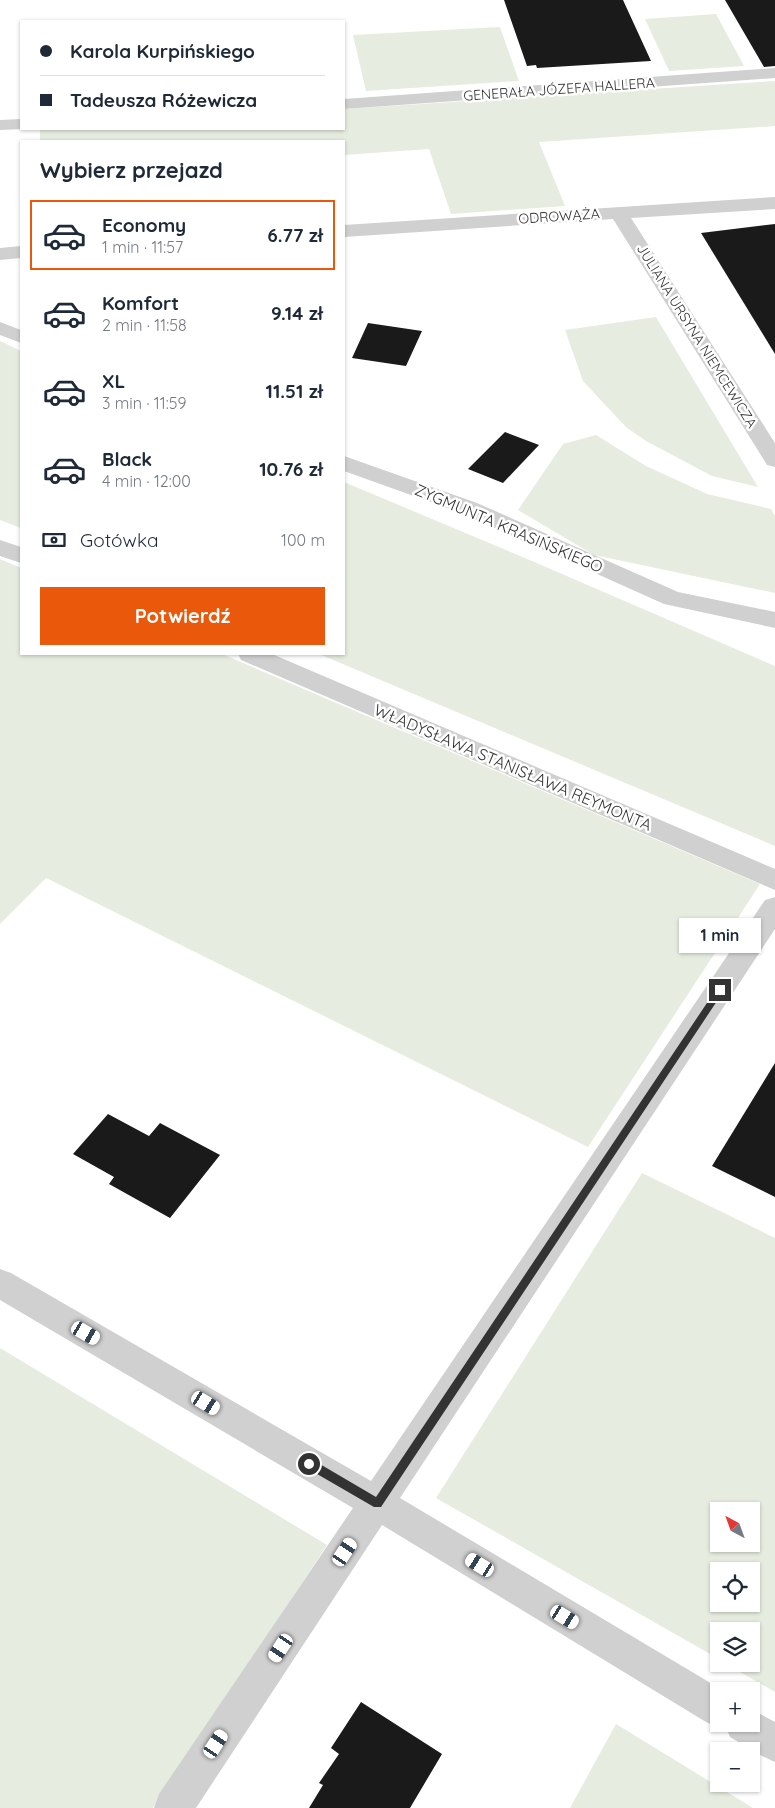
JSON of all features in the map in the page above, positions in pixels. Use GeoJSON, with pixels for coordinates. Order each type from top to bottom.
{"type":"FeatureCollection","features":[{"type":"Feature","properties":{"kind":"street","name":"GENERAŁA JÓZEFA HALLERA"},"geometry":{"type":"LineString","coordinates":[[345,104],[775,73]]}},
{"type":"Feature","properties":{"kind":"street"},"geometry":{"type":"LineString","coordinates":[[0,125],[20,124]]}},
{"type":"Feature","properties":{"kind":"street","name":"ODROWĄŻA"},"geometry":{"type":"LineString","coordinates":[[345,231],[775,203]]}},
{"type":"Feature","properties":{"kind":"street","name":"JULIANA URSYNA NIEMCEWICZA"},"geometry":{"type":"LineString","coordinates":[[618,212],[775,460]]}},
{"type":"Feature","properties":{"kind":"street"},"geometry":{"type":"LineString","coordinates":[[0,254],[20,252]]}},
{"type":"Feature","properties":{"kind":"street"},"geometry":{"type":"LineString","coordinates":[[0,328],[20,337]]}},
{"type":"Feature","properties":{"kind":"street","name":"ZYGMUNTA KRASIŃSKIEGO"},"geometry":{"type":"LineString","coordinates":[[345,463],[469,508],[672,598],[775,620]]}},
{"type":"Feature","properties":{"kind":"street"},"geometry":{"type":"LineString","coordinates":[[0,548],[20,556]]}},
{"type":"Feature","properties":{"kind":"street","name":"WŁADYSŁAWA STANISŁAWA REYMONTA"},"geometry":{"type":"LineString","coordinates":[[252,655],[775,880]]}},
{"type":"Feature","properties":{"kind":"street"},"geometry":{"type":"LineString","coordinates":[[174,1808],[775,907]]}},
{"type":"Feature","properties":{"kind":"street"},"geometry":{"type":"LineString","coordinates":[[0,1282],[378,1504],[710,1704]]}},
{"type":"Feature","properties":{"kind":"street"},"geometry":{"type":"LineString","coordinates":[[756,1732],[775,1743]]}},
{"type":"Feature","properties":{"kind":"shaded area"},"geometry":{"type":"Polygon","coordinates":[[[716,14],[744,66],[669,71],[645,19],[716,14]]]}},
{"type":"Feature","properties":{"kind":"shaded area"},"geometry":{"type":"Polygon","coordinates":[[[500,27],[519,81],[366,91],[353,35],[500,27]]]}},
{"type":"Feature","properties":{"kind":"shaded area"},"geometry":{"type":"Polygon","coordinates":[[[775,81],[775,126],[539,142],[565,206],[451,214],[429,149],[345,155],[345,140],[40,140],[40,130],[345,130],[345,109],[775,81]]]}},
{"type":"Feature","properties":{"kind":"shaded area"},"geometry":{"type":"Polygon","coordinates":[[[656,317],[758,487],[712,476],[646,441],[626,427],[583,381],[565,330],[656,317]]]}},
{"type":"Feature","properties":{"kind":"shaded area"},"geometry":{"type":"Polygon","coordinates":[[[0,341],[20,351],[20,528],[0,520],[0,341]]]}},
{"type":"Feature","properties":{"kind":"shaded area"},"geometry":{"type":"Polygon","coordinates":[[[596,435],[646,466],[707,494],[771,509],[775,516],[775,593],[594,555],[518,510],[563,444],[596,435]]]}},
{"type":"Feature","properties":{"kind":"shaded area"},"geometry":{"type":"Polygon","coordinates":[[[345,482],[775,666],[775,846],[321,655],[345,655],[345,482]]]}},
{"type":"Feature","properties":{"kind":"shaded area"},"geometry":{"type":"Polygon","coordinates":[[[0,559],[20,568],[20,655],[224,655],[760,884],[588,1147],[46,878],[0,924],[0,559]]]}},
{"type":"Feature","properties":{"kind":"shaded area"},"geometry":{"type":"Polygon","coordinates":[[[642,1173],[775,1238],[775,1692],[740,1672],[760,1672],[760,1622],[710,1622],[710,1654],[436,1498],[642,1173]]]}},
{"type":"Feature","properties":{"kind":"shaded area"},"geometry":{"type":"Polygon","coordinates":[[[0,1348],[327,1545],[153,1808],[0,1808],[0,1348]]]}},
{"type":"Feature","properties":{"kind":"shaded area"},"geometry":{"type":"Polygon","coordinates":[[[616,1724],[710,1782],[710,1792],[727,1792],[753,1808],[570,1808],[616,1724]]]}},
{"type":"Feature","properties":{"kind":"building"},"geometry":{"type":"Polygon","coordinates":[[[504,0],[623,0],[651,61],[537,68],[536,65],[527,66],[504,0]]]}},
{"type":"Feature","properties":{"kind":"building"},"geometry":{"type":"Polygon","coordinates":[[[725,0],[775,0],[775,66],[764,67],[725,0]]]}},
{"type":"Feature","properties":{"kind":"building"},"geometry":{"type":"Polygon","coordinates":[[[775,224],[775,354],[701,233],[775,224]]]}},
{"type":"Feature","properties":{"kind":"building"},"geometry":{"type":"Polygon","coordinates":[[[368,323],[422,331],[406,366],[352,358],[368,323]]]}},
{"type":"Feature","properties":{"kind":"building"},"geometry":{"type":"Polygon","coordinates":[[[505,432],[539,445],[503,483],[468,469],[505,432]]]}},
{"type":"Feature","properties":{"kind":"building"},"geometry":{"type":"Polygon","coordinates":[[[775,1063],[775,1197],[712,1166],[775,1063]]]}},
{"type":"Feature","properties":{"kind":"building"},"geometry":{"type":"Polygon","coordinates":[[[108,1114],[149,1136],[160,1123],[220,1155],[170,1218],[109,1184],[114,1177],[73,1154],[108,1114]]]}},
{"type":"Feature","properties":{"kind":"building"},"geometry":{"type":"Polygon","coordinates":[[[361,1702],[442,1754],[410,1808],[309,1808],[323,1785],[319,1783],[339,1754],[331,1748],[361,1702]]]}},
{"type":"Feature","properties":{"kind":"route"},"geometry":{"type":"LineString","coordinates":[[309,1464],[378,1504],[720,990]]}}]}
